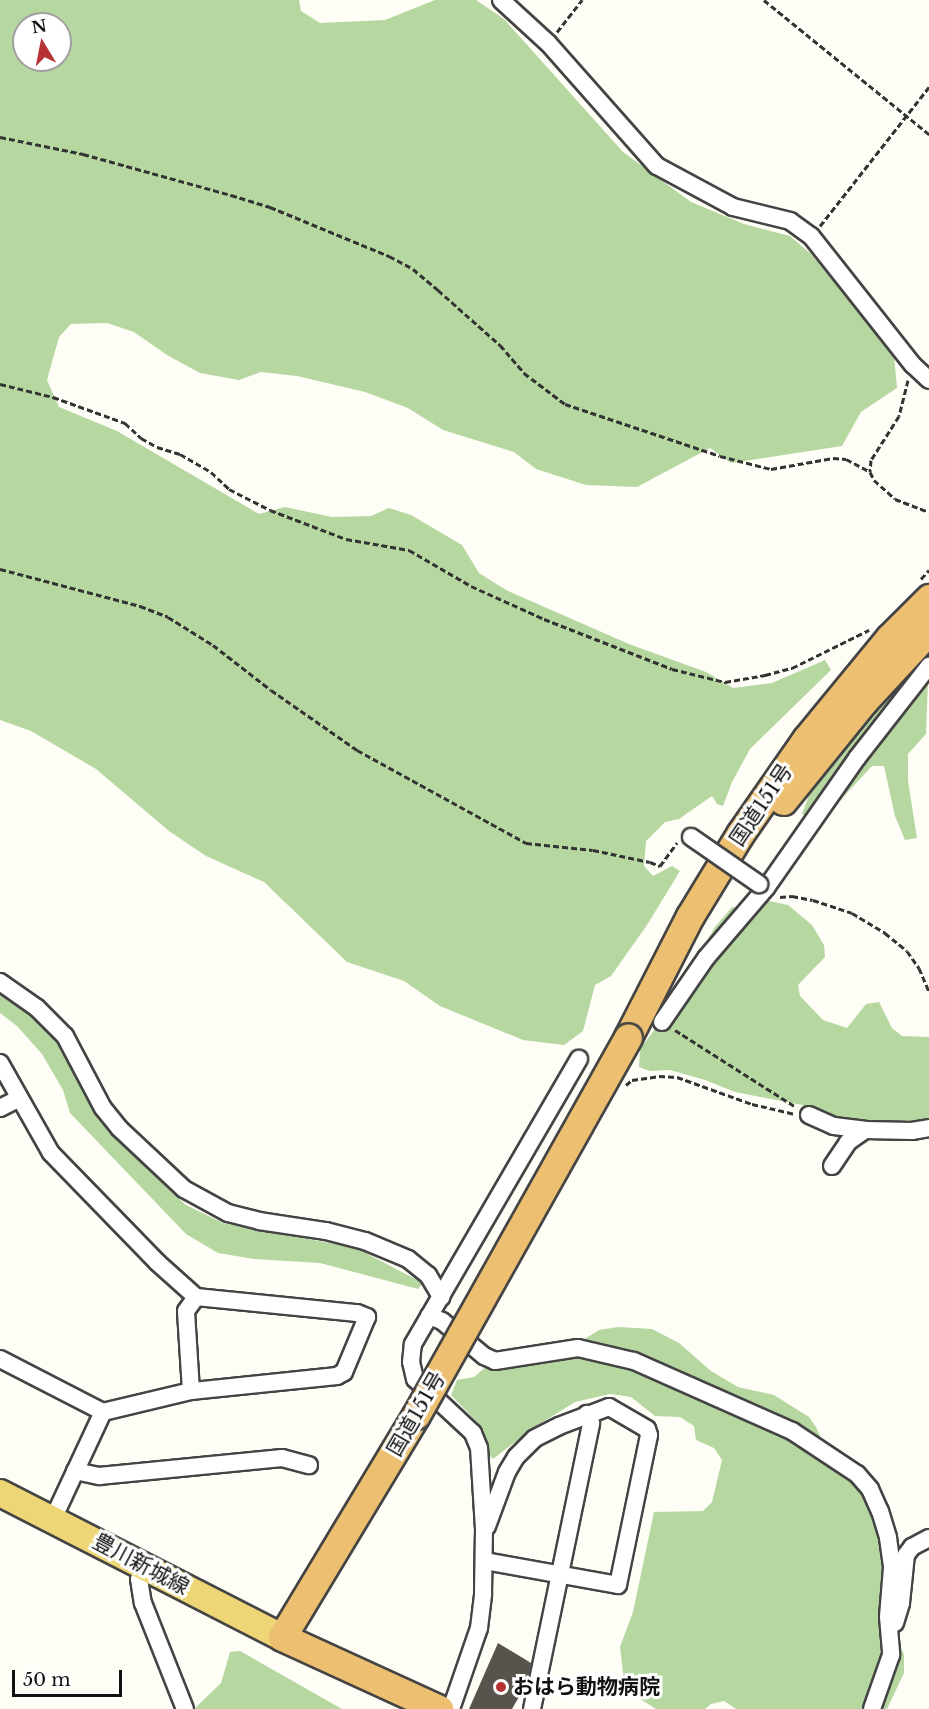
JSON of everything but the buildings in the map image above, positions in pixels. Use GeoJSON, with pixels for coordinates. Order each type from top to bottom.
{"type":"FeatureCollection","features":[{"type":"Feature","properties":{"kind":"highway","name":"国道151号"},"geometry":{"type":"LineString","coordinates":[[282,1637],[416,1415],[627,1037],[690,916],[747,824],[806,739],[889,638],[921,592]]}},
{"type":"Feature","properties":{"kind":"highway","name":"国道151号"},"geometry":{"type":"LineString","coordinates":[[627,1037],[698,921],[750,843],[864,701],[929,631]]}},
{"type":"Feature","properties":{"kind":"highway"},"geometry":{"type":"LineString","coordinates":[[282,1637],[439,1709]]}},
{"type":"Feature","properties":{"kind":"main road","name":"豊川新城線"},"geometry":{"type":"LineString","coordinates":[[0,1493],[282,1637]]}},
{"type":"Feature","properties":{"kind":"street"},"geometry":{"type":"LineString","coordinates":[[501,0],[548,44],[657,166],[733,207],[790,221],[811,236],[913,365],[929,380]]}},
{"type":"Feature","properties":{"kind":"street"},"geometry":{"type":"LineString","coordinates":[[662,1022],[706,958],[768,890],[857,758],[929,666]]}},
{"type":"Feature","properties":{"kind":"street"},"geometry":{"type":"LineString","coordinates":[[691,837],[768,890]]}},
{"type":"Feature","properties":{"kind":"street"},"geometry":{"type":"LineString","coordinates":[[0,982],[37,1008],[65,1036],[103,1108],[119,1128],[184,1190],[228,1213],[259,1221],[326,1231],[365,1241],[408,1259],[428,1275],[441,1297]]}},
{"type":"Feature","properties":{"kind":"street"},"geometry":{"type":"LineString","coordinates":[[451,1709],[479,1628],[485,1561],[479,1448],[473,1432],[415,1379],[411,1362],[413,1344],[579,1059]]}},
{"type":"Feature","properties":{"kind":"street"},"geometry":{"type":"LineString","coordinates":[[0,1063],[51,1154],[196,1297],[357,1313],[367,1317],[344,1372],[338,1376],[191,1391],[103,1412],[0,1359]]}},
{"type":"Feature","properties":{"kind":"street"},"geometry":{"type":"LineString","coordinates":[[0,1108],[20,1098]]}},
{"type":"Feature","properties":{"kind":"street"},"geometry":{"type":"LineString","coordinates":[[810,1115],[834,1125],[865,1130],[898,1132],[929,1128]]}},
{"type":"Feature","properties":{"kind":"street"},"geometry":{"type":"LineString","coordinates":[[832,1166],[848,1142],[865,1130]]}},
{"type":"Feature","properties":{"kind":"street"},"geometry":{"type":"LineString","coordinates":[[191,1391],[186,1311],[196,1297]]}},
{"type":"Feature","properties":{"kind":"street"},"geometry":{"type":"LineString","coordinates":[[429,1316],[442,1321],[484,1356],[495,1360],[578,1348],[634,1361],[792,1431],[857,1474],[870,1489],[880,1511],[888,1539],[892,1568],[889,1631],[891,1655],[872,1709]]}},
{"type":"Feature","properties":{"kind":"street"},"geometry":{"type":"LineString","coordinates":[[484,1528],[490,1525],[507,1472],[516,1457],[534,1440],[587,1414],[609,1407],[647,1428],[649,1435],[618,1585],[485,1561]]}},
{"type":"Feature","properties":{"kind":"street"},"geometry":{"type":"LineString","coordinates":[[52,1518],[103,1412]]}},
{"type":"Feature","properties":{"kind":"street"},"geometry":{"type":"LineString","coordinates":[[532,1709],[591,1423],[587,1414]]}},
{"type":"Feature","properties":{"kind":"street"},"geometry":{"type":"LineString","coordinates":[[75,1471],[99,1476],[282,1458],[309,1465]]}},
{"type":"Feature","properties":{"kind":"street"},"geometry":{"type":"LineString","coordinates":[[889,1631],[895,1624],[901,1603],[906,1555],[912,1547],[929,1538]]}},
{"type":"Feature","properties":{"kind":"street"},"geometry":{"type":"LineString","coordinates":[[145,1566],[139,1579],[143,1603],[185,1709]]}},
{"type":"Feature","properties":{"kind":"path"},"geometry":{"type":"LineString","coordinates":[[548,44],[582,0]]}},
{"type":"Feature","properties":{"kind":"path"},"geometry":{"type":"LineString","coordinates":[[764,0],[929,134]]}},
{"type":"Feature","properties":{"kind":"path"},"geometry":{"type":"LineString","coordinates":[[811,236],[929,87]]}},
{"type":"Feature","properties":{"kind":"path"},"geometry":{"type":"LineString","coordinates":[[0,137],[83,153],[231,195],[270,207],[390,256],[412,269],[438,290],[500,345],[524,373],[565,404],[720,456],[771,469],[833,458],[846,459],[870,472]]}},
{"type":"Feature","properties":{"kind":"path"},"geometry":{"type":"LineString","coordinates":[[913,365],[899,416],[871,460],[870,472],[874,480],[895,499],[929,512]]}},
{"type":"Feature","properties":{"kind":"path"},"geometry":{"type":"LineString","coordinates":[[0,384],[53,397],[125,423],[141,438],[157,447],[180,454],[211,472],[229,489],[270,510],[346,539],[409,550],[471,586],[544,620],[672,669],[725,682],[765,675],[792,668],[873,629]]}},
{"type":"Feature","properties":{"kind":"path"},"geometry":{"type":"LineString","coordinates":[[0,569],[140,606],[168,617],[213,645],[271,690],[357,750],[526,843],[592,850],[660,866],[684,833],[691,837]]}},
{"type":"Feature","properties":{"kind":"path"},"geometry":{"type":"LineString","coordinates":[[921,592],[929,570]]}},
{"type":"Feature","properties":{"kind":"path"},"geometry":{"type":"LineString","coordinates":[[768,890],[813,900],[852,914],[885,933],[913,960],[929,991]]}},
{"type":"Feature","properties":{"kind":"path"},"geometry":{"type":"LineString","coordinates":[[662,1022],[810,1115]]}},
{"type":"Feature","properties":{"kind":"path"},"geometry":{"type":"LineString","coordinates":[[619,1090],[632,1080],[659,1076],[677,1077],[752,1104],[791,1114],[810,1115]]}},
{"type":"Feature","properties":{"kind":"green space"},"geometry":{"type":"Polygon","coordinates":[[[0,0],[299,0],[301,11],[320,23],[385,20],[435,0],[476,0],[504,19],[623,152],[691,202],[744,224],[790,236],[811,254],[894,355],[897,388],[861,412],[842,446],[731,463],[710,448],[637,487],[586,485],[536,469],[514,452],[443,430],[408,408],[365,392],[297,376],[261,372],[239,380],[200,373],[167,355],[134,332],[107,323],[71,324],[59,337],[47,380],[59,407],[117,431],[259,514],[285,507],[332,517],[371,516],[389,508],[411,515],[462,545],[479,573],[506,590],[629,644],[706,672],[733,688],[772,683],[825,660],[831,670],[750,749],[732,782],[723,806],[717,804],[712,796],[679,819],[665,822],[646,841],[644,866],[653,876],[672,866],[680,871],[647,925],[611,976],[595,985],[583,1031],[564,1045],[523,1040],[440,1006],[404,981],[347,962],[264,882],[206,856],[169,831],[96,769],[31,731],[0,720],[0,0]]]}},
{"type":"Feature","properties":{"kind":"green space"},"geometry":{"type":"Polygon","coordinates":[[[929,654],[926,734],[908,754],[908,781],[917,838],[905,840],[895,816],[884,766],[872,766],[821,821],[802,814],[810,793],[871,717],[929,654]]]}},
{"type":"Feature","properties":{"kind":"green space"},"geometry":{"type":"Polygon","coordinates":[[[769,901],[788,905],[812,925],[824,945],[825,957],[798,985],[800,996],[823,1020],[847,1028],[866,1004],[879,1002],[892,1028],[902,1036],[929,1037],[929,1120],[924,1123],[847,1124],[802,1105],[735,1092],[670,1070],[650,1071],[639,1067],[640,1049],[655,1029],[715,927],[732,907],[756,909],[769,901]]]}},
{"type":"Feature","properties":{"kind":"green space"},"geometry":{"type":"Polygon","coordinates":[[[0,988],[41,1022],[63,1050],[103,1125],[127,1142],[165,1186],[186,1205],[223,1223],[356,1248],[423,1283],[418,1289],[320,1263],[254,1259],[218,1253],[186,1234],[70,1113],[63,1090],[42,1054],[17,1026],[0,1013],[0,988]]]}},
{"type":"Feature","properties":{"kind":"green space"},"geometry":{"type":"Polygon","coordinates":[[[618,1327],[652,1329],[679,1343],[711,1371],[738,1387],[774,1395],[809,1417],[824,1445],[857,1485],[885,1548],[897,1637],[904,1655],[904,1673],[887,1709],[736,1709],[724,1701],[711,1704],[705,1709],[656,1709],[625,1689],[620,1647],[633,1612],[654,1512],[703,1511],[712,1502],[722,1460],[714,1448],[696,1440],[694,1426],[680,1417],[655,1416],[631,1397],[610,1394],[575,1402],[533,1428],[493,1459],[489,1455],[483,1428],[451,1395],[457,1380],[474,1377],[487,1366],[577,1351],[583,1340],[599,1330],[618,1327]]]}},
{"type":"Feature","properties":{"kind":"green space"},"geometry":{"type":"Polygon","coordinates":[[[240,1651],[342,1709],[194,1709],[221,1683],[230,1652],[240,1651]]]}},
{"type":"Feature","properties":{"kind":"place","name":"おはら動物病院"},"geometry":{"type":"Point","coordinates":[501,1687]}}]}
